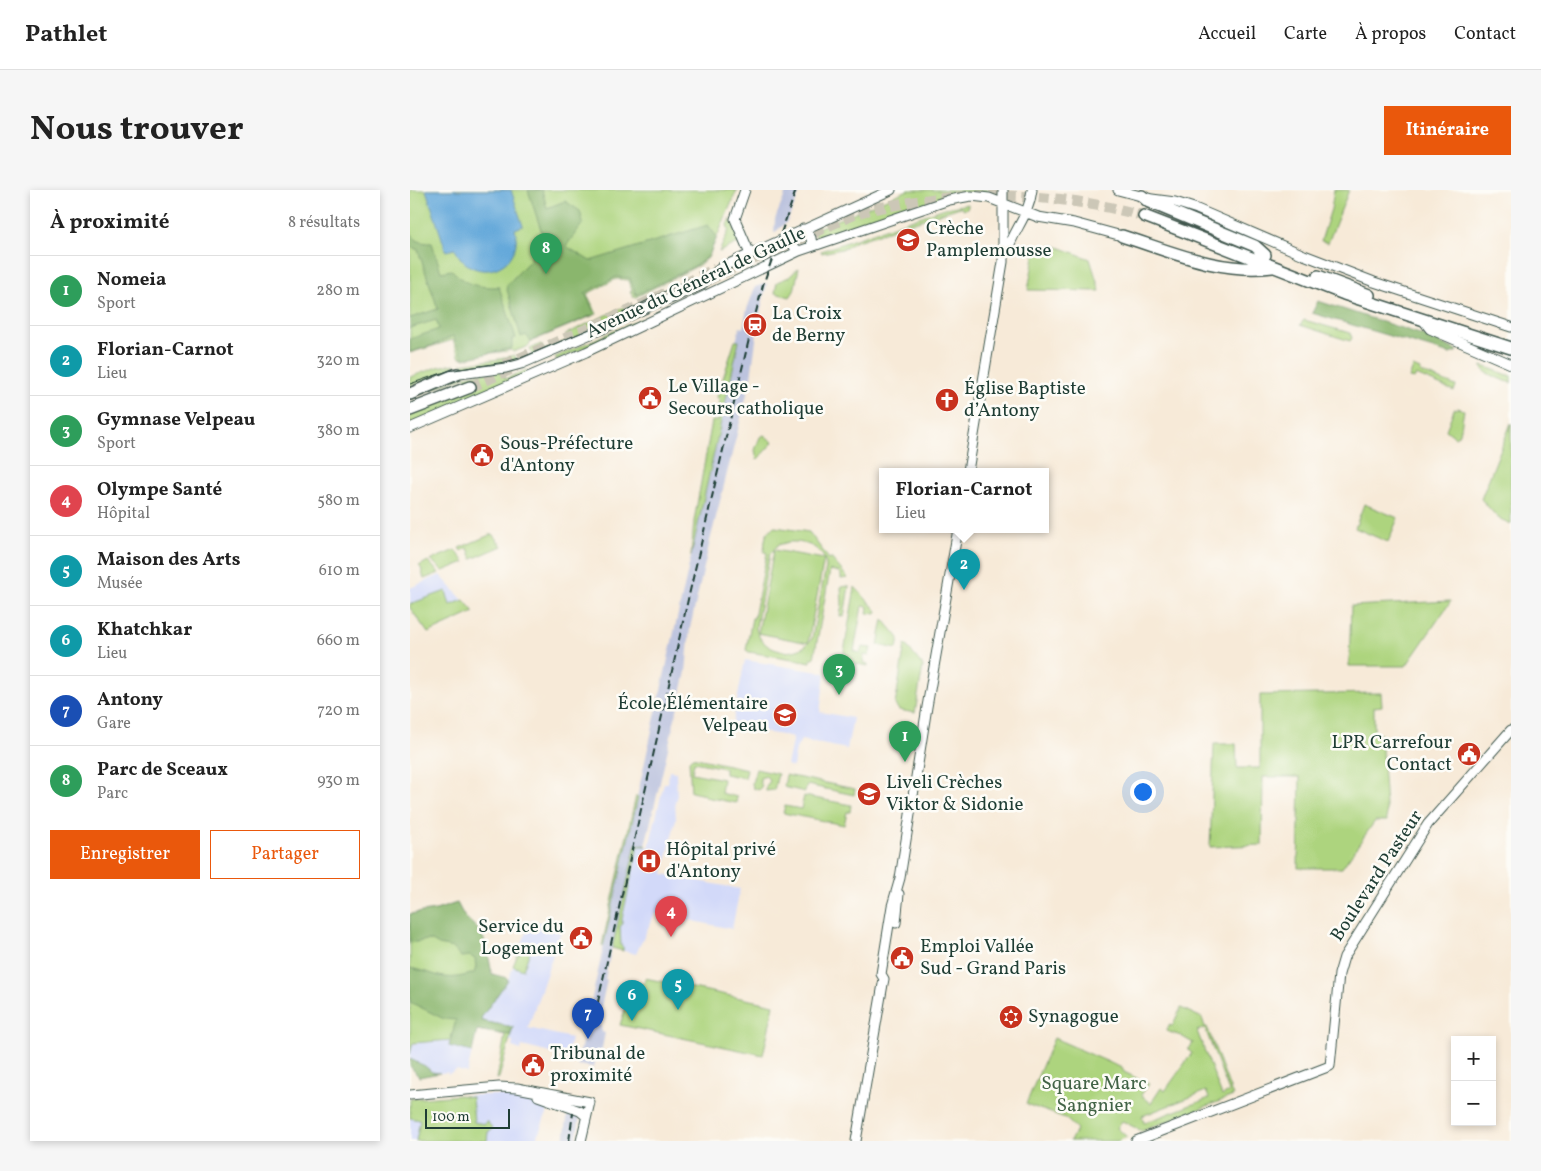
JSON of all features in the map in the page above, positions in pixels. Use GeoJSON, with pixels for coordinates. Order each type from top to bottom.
{"type":"FeatureCollection","features":[{"type":"Feature","properties":{"kind":"highway"},"geometry":{"type":"LineString","coordinates":[[1142,196],[1148,202],[1254,246],[1265,255]]}},
{"type":"Feature","properties":{"kind":"highway"},"geometry":{"type":"LineString","coordinates":[[1511,340],[1377,298],[1265,255],[1145,213],[1344,294],[1511,348]]}},
{"type":"Feature","properties":{"kind":"highway"},"geometry":{"type":"LineString","coordinates":[[1122,236],[1212,264],[1265,268],[1276,266]]}},
{"type":"Feature","properties":{"kind":"highway"},"geometry":{"type":"LineString","coordinates":[[410,394],[457,374]]}},
{"type":"Feature","properties":{"kind":"highway"},"geometry":{"type":"LineString","coordinates":[[410,402],[468,384],[410,410]]}},
{"type":"Feature","properties":{"kind":"main road"},"geometry":{"type":"LineString","coordinates":[[745,190],[735,219],[750,254]]}},
{"type":"Feature","properties":{"kind":"main road","name":"Avenue du Général de Gaulle"},"geometry":{"type":"LineString","coordinates":[[410,388],[437,378],[521,364],[565,346],[661,301],[701,285],[722,267],[890,190]]}},
{"type":"Feature","properties":{"kind":"main road"},"geometry":{"type":"LineString","coordinates":[[1003,190],[1003,262]]}},
{"type":"Feature","properties":{"kind":"main road"},"geometry":{"type":"LineString","coordinates":[[969,468],[1003,262],[1010,242],[1026,214],[1032,190]]}},
{"type":"Feature","properties":{"kind":"main road"},"geometry":{"type":"LineString","coordinates":[[1118,190],[1175,202],[1206,212],[1328,264],[1511,327]]}},
{"type":"Feature","properties":{"kind":"main road","name":"Avenue du Général de Gaulle"},"geometry":{"type":"LineString","coordinates":[[410,428],[591,350],[812,246],[949,200],[971,196],[982,196],[1002,202],[1026,214]]}},
{"type":"Feature","properties":{"kind":"main road"},"geometry":{"type":"LineString","coordinates":[[1026,214],[1074,223],[1122,236]]}},
{"type":"Feature","properties":{"kind":"main road"},"geometry":{"type":"LineString","coordinates":[[803,229],[811,238],[812,246]]}},
{"type":"Feature","properties":{"kind":"main road"},"geometry":{"type":"LineString","coordinates":[[792,234],[790,238],[794,247],[799,251]]}},
{"type":"Feature","properties":{"kind":"main road"},"geometry":{"type":"LineString","coordinates":[[1423,320],[1430,329],[1511,364]]}},
{"type":"Feature","properties":{"kind":"main road"},"geometry":{"type":"LineString","coordinates":[[856,1141],[884,979],[881,974],[892,906],[900,878],[957,533]]}},
{"type":"Feature","properties":{"kind":"main road","name":"Boulevard Pasteur"},"geometry":{"type":"LineString","coordinates":[[1136,1141],[1330,1066],[1339,974],[1344,957],[1428,824],[1511,730]]}},
{"type":"Feature","properties":{"kind":"main road"},"geometry":{"type":"LineString","coordinates":[[410,1090],[499,1087],[521,1089],[560,1100],[590,1102],[581,1141]]}},
{"type":"Feature","properties":{"kind":"main road"},"geometry":{"type":"LineString","coordinates":[[410,1095],[465,1091],[475,1088]]}},
{"type":"Feature","properties":{"kind":"main road"},"geometry":{"type":"LineString","coordinates":[[560,1100],[586,1116]]}},
{"type":"Feature","properties":{"kind":"shaded area"},"geometry":{"type":"Polygon","coordinates":[[[787,190],[801,190],[787,222],[774,233],[775,219],[787,190]]]}},
{"type":"Feature","properties":{"kind":"shaded area"},"geometry":{"type":"Polygon","coordinates":[[[767,283],[759,318],[751,378],[690,628],[686,672],[645,846],[636,844],[609,960],[605,979],[607,980],[599,1016],[599,1025],[602,1032],[605,1033],[600,1058],[597,1057],[593,1068],[577,1065],[739,342],[736,341],[740,327],[743,328],[755,287],[767,283]]]}},
{"type":"Feature","properties":{"kind":"shaded area"},"geometry":{"type":"Polygon","coordinates":[[[440,575],[474,612],[428,633],[410,608],[410,588],[440,575]]]}},
{"type":"Feature","properties":{"kind":"shaded area","name":"École Élémentaire Velpeau"},"geometry":{"type":"Polygon","coordinates":[[[745,660],[825,673],[820,712],[853,718],[847,749],[801,740],[796,749],[793,767],[787,765],[793,737],[732,726],[745,660]]]}},
{"type":"Feature","properties":{"kind":"shaded area","name":"Hôpital privé d'Antony"},"geometry":{"type":"Polygon","coordinates":[[[669,771],[676,772],[676,819],[663,874],[740,889],[732,929],[655,913],[636,954],[612,948],[636,844],[649,847],[664,783],[668,783],[669,771]]]}},
{"type":"Feature","properties":{"kind":"shaded area"},"geometry":{"type":"Polygon","coordinates":[[[531,920],[560,927],[559,930],[561,931],[528,1028],[571,1038],[567,1057],[522,1046],[521,1050],[512,1047],[513,1041],[509,1040],[512,1027],[482,1021],[481,1017],[508,980],[531,920]]]}},
{"type":"Feature","properties":{"kind":"shaded area"},"geometry":{"type":"Polygon","coordinates":[[[477,1031],[467,1073],[457,1070],[448,1074],[447,1072],[419,1077],[410,1066],[410,1044],[451,1040],[477,1031]]]}},
{"type":"Feature","properties":{"kind":"shaded area"},"geometry":{"type":"Polygon","coordinates":[[[460,1095],[499,1095],[521,1098],[545,1104],[548,1109],[536,1141],[410,1141],[410,1099],[460,1095]]]}},
{"type":"Feature","properties":{"kind":"shaded area"},"geometry":{"type":"Polygon","coordinates":[[[568,1112],[580,1116],[576,1141],[564,1141],[568,1112]]]}},
{"type":"Feature","properties":{"kind":"green space"},"geometry":{"type":"Polygon","coordinates":[[[410,190],[737,190],[708,258],[699,265],[634,298],[630,292],[632,291],[629,280],[616,279],[587,294],[597,314],[530,342],[529,346],[513,352],[511,350],[460,358],[453,340],[410,353],[410,190]]]}},
{"type":"Feature","properties":{"kind":"green space"},"geometry":{"type":"Polygon","coordinates":[[[528,190],[542,190],[547,208],[565,201],[580,211],[583,223],[566,246],[590,261],[708,225],[717,237],[708,257],[695,266],[636,295],[630,278],[616,277],[585,293],[595,314],[531,341],[526,335],[521,337],[506,286],[531,259],[535,242],[543,236],[528,190]]]}},
{"type":"Feature","properties":{"kind":"green space"},"geometry":{"type":"Polygon","coordinates":[[[908,190],[993,190],[992,193],[953,194],[818,240],[813,230],[908,190]]]}},
{"type":"Feature","properties":{"kind":"green space"},"geometry":{"type":"Polygon","coordinates":[[[1334,190],[1349,190],[1328,243],[1321,241],[1331,209],[1334,190]]]}},
{"type":"Feature","properties":{"kind":"green space"},"geometry":{"type":"Polygon","coordinates":[[[968,204],[968,207],[964,210],[960,207],[854,242],[846,248],[822,253],[821,251],[945,208],[968,204]]]}},
{"type":"Feature","properties":{"kind":"green space"},"geometry":{"type":"Polygon","coordinates":[[[730,218],[740,242],[719,252],[729,230],[727,225],[730,218]]]}},
{"type":"Feature","properties":{"kind":"green space"},"geometry":{"type":"Polygon","coordinates":[[[410,230],[413,237],[418,241],[432,243],[441,272],[452,270],[473,284],[484,287],[499,287],[516,338],[512,339],[512,348],[464,359],[453,336],[434,345],[410,352],[410,339],[439,329],[436,320],[410,328],[410,318],[438,309],[418,250],[410,246],[410,230]]]}},
{"type":"Feature","properties":{"kind":"green space"},"geometry":{"type":"Polygon","coordinates":[[[1053,245],[1090,259],[1100,291],[1028,290],[1035,251],[1053,245]]]}},
{"type":"Feature","properties":{"kind":"green space"},"geometry":{"type":"Polygon","coordinates":[[[799,268],[794,291],[790,297],[775,293],[777,282],[789,277],[799,268]]]}},
{"type":"Feature","properties":{"kind":"green space"},"geometry":{"type":"Polygon","coordinates":[[[1318,301],[1429,337],[1458,351],[1450,354],[1312,313],[1318,301]]]}},
{"type":"Feature","properties":{"kind":"green space"},"geometry":{"type":"Polygon","coordinates":[[[628,305],[632,313],[533,356],[530,349],[541,344],[544,350],[568,340],[566,334],[628,305]]]}},
{"type":"Feature","properties":{"kind":"green space"},"geometry":{"type":"Polygon","coordinates":[[[641,319],[643,323],[557,360],[555,357],[641,319]]]}},
{"type":"Feature","properties":{"kind":"green space"},"geometry":{"type":"Polygon","coordinates":[[[1304,320],[1350,333],[1352,338],[1350,341],[1300,325],[1304,320]]]}},
{"type":"Feature","properties":{"kind":"green space"},"geometry":{"type":"Polygon","coordinates":[[[735,341],[739,341],[691,556],[694,521],[712,421],[718,421],[719,419],[715,416],[720,401],[717,397],[735,341]]]}},
{"type":"Feature","properties":{"kind":"green space"},"geometry":{"type":"Polygon","coordinates":[[[515,355],[518,362],[511,364],[468,369],[461,364],[500,359],[515,355]]]}},
{"type":"Feature","properties":{"kind":"green space"},"geometry":{"type":"Polygon","coordinates":[[[455,364],[452,371],[410,386],[410,377],[437,367],[455,364]]]}},
{"type":"Feature","properties":{"kind":"green space"},"geometry":{"type":"Polygon","coordinates":[[[1483,366],[1511,376],[1511,383],[1487,373],[1481,367],[1483,366]]]}},
{"type":"Feature","properties":{"kind":"green space"},"geometry":{"type":"Polygon","coordinates":[[[519,367],[504,374],[505,379],[526,370],[528,375],[410,425],[410,413],[470,387],[465,377],[410,398],[459,377],[519,367]]]}},
{"type":"Feature","properties":{"kind":"green space"},"geometry":{"type":"Polygon","coordinates":[[[1413,367],[1420,370],[1420,372],[1456,386],[1454,391],[1416,375],[1414,379],[1409,378],[1413,367]]]}},
{"type":"Feature","properties":{"kind":"green space"},"geometry":{"type":"Polygon","coordinates":[[[1454,409],[1464,410],[1460,434],[1455,437],[1446,430],[1454,409]]]}},
{"type":"Feature","properties":{"kind":"green space"},"geometry":{"type":"Polygon","coordinates":[[[1511,423],[1511,524],[1498,518],[1481,499],[1511,423]]]}},
{"type":"Feature","properties":{"kind":"green space"},"geometry":{"type":"Polygon","coordinates":[[[764,435],[773,442],[757,460],[755,450],[760,437],[764,435]]]}},
{"type":"Feature","properties":{"kind":"green space"},"geometry":{"type":"Polygon","coordinates":[[[1364,504],[1398,518],[1388,542],[1355,528],[1364,504]]]}},
{"type":"Feature","properties":{"kind":"green space"},"geometry":{"type":"Polygon","coordinates":[[[775,527],[809,532],[829,559],[831,558],[848,578],[841,579],[839,572],[830,570],[814,658],[811,658],[811,662],[746,650],[767,553],[764,552],[766,537],[771,529],[775,527]],[[795,542],[778,545],[770,554],[756,627],[764,643],[780,651],[798,650],[812,638],[826,567],[825,560],[818,550],[808,544],[795,542]]]}},
{"type":"Feature","properties":{"kind":"green space"},"geometry":{"type":"Polygon","coordinates":[[[492,534],[502,546],[472,559],[468,548],[461,551],[459,548],[492,534]]]}},
{"type":"Feature","properties":{"kind":"green space"},"geometry":{"type":"Polygon","coordinates":[[[455,550],[465,562],[443,571],[431,560],[455,550]]]}},
{"type":"Feature","properties":{"kind":"green space"},"geometry":{"type":"Polygon","coordinates":[[[774,550],[824,559],[808,643],[758,633],[774,550]]]}},
{"type":"Feature","properties":{"kind":"green space"},"geometry":{"type":"Polygon","coordinates":[[[428,561],[439,573],[424,579],[419,566],[428,561]]]}},
{"type":"Feature","properties":{"kind":"green space"},"geometry":{"type":"Polygon","coordinates":[[[849,586],[844,617],[840,616],[842,604],[841,587],[849,586]]]}},
{"type":"Feature","properties":{"kind":"green space"},"geometry":{"type":"Polygon","coordinates":[[[855,587],[877,611],[876,614],[867,613],[868,607],[862,606],[854,651],[860,653],[862,647],[871,648],[869,656],[864,655],[863,662],[868,664],[868,666],[846,662],[847,655],[844,652],[855,587]]]}},
{"type":"Feature","properties":{"kind":"green space"},"geometry":{"type":"Polygon","coordinates":[[[446,591],[450,605],[464,600],[474,612],[428,633],[410,608],[410,604],[446,591]]]}},
{"type":"Feature","properties":{"kind":"green space"},"geometry":{"type":"Polygon","coordinates":[[[1451,601],[1406,666],[1349,666],[1351,606],[1451,601]]]}},
{"type":"Feature","properties":{"kind":"green space"},"geometry":{"type":"Polygon","coordinates":[[[883,619],[899,638],[897,649],[878,645],[883,619]]]}},
{"type":"Feature","properties":{"kind":"green space"},"geometry":{"type":"Polygon","coordinates":[[[905,644],[923,666],[915,713],[899,710],[895,705],[905,644]]]}},
{"type":"Feature","properties":{"kind":"green space"},"geometry":{"type":"Polygon","coordinates":[[[1381,693],[1382,706],[1374,707],[1374,734],[1381,734],[1387,821],[1375,821],[1342,868],[1298,868],[1300,777],[1263,777],[1262,845],[1210,847],[1214,744],[1236,744],[1237,768],[1260,768],[1260,695],[1381,693]]]}},
{"type":"Feature","properties":{"kind":"green space"},"geometry":{"type":"Polygon","coordinates":[[[692,757],[747,769],[745,778],[725,774],[725,768],[694,762],[692,773],[723,779],[721,793],[737,797],[736,803],[705,797],[705,795],[691,792],[689,760],[692,757]]]}},
{"type":"Feature","properties":{"kind":"green space"},"geometry":{"type":"Polygon","coordinates":[[[756,769],[778,774],[774,790],[766,791],[766,786],[770,781],[766,776],[760,778],[762,785],[759,790],[753,788],[752,783],[756,769]]]}},
{"type":"Feature","properties":{"kind":"green space"},"geometry":{"type":"Polygon","coordinates":[[[786,775],[855,789],[854,795],[807,785],[805,792],[784,787],[786,775]]]}},
{"type":"Feature","properties":{"kind":"green space"},"geometry":{"type":"Polygon","coordinates":[[[636,796],[638,797],[603,947],[602,945],[636,796]]]}},
{"type":"Feature","properties":{"kind":"green space"},"geometry":{"type":"Polygon","coordinates":[[[804,796],[851,805],[844,825],[783,813],[785,806],[801,809],[804,796]]]}},
{"type":"Feature","properties":{"kind":"green space"},"geometry":{"type":"Polygon","coordinates":[[[636,844],[647,846],[638,846],[622,925],[620,926],[623,951],[612,948],[636,844]]]}},
{"type":"Feature","properties":{"kind":"green space"},"geometry":{"type":"Polygon","coordinates":[[[457,903],[464,916],[480,932],[487,948],[495,997],[481,1017],[481,1021],[513,1027],[499,1078],[497,1079],[505,1035],[477,1030],[451,1040],[413,1043],[410,1054],[410,914],[436,910],[457,903]]]}},
{"type":"Feature","properties":{"kind":"green space"},"geometry":{"type":"Polygon","coordinates":[[[457,903],[464,916],[481,932],[487,948],[492,974],[507,978],[508,980],[481,1018],[482,1021],[513,1027],[510,1035],[477,1030],[472,1052],[449,1046],[456,1020],[444,1019],[410,1002],[410,968],[448,977],[474,973],[476,967],[475,959],[470,956],[461,957],[453,948],[428,940],[410,943],[410,914],[436,910],[457,903]]]}},
{"type":"Feature","properties":{"kind":"green space"},"geometry":{"type":"Polygon","coordinates":[[[524,946],[531,949],[523,970],[513,966],[524,946]]]}},
{"type":"Feature","properties":{"kind":"green space"},"geometry":{"type":"Polygon","coordinates":[[[645,978],[774,1005],[763,1055],[620,1025],[634,981],[644,984],[645,978]]]}},
{"type":"Feature","properties":{"kind":"green space","name":"Square Marc Sangnier"},"geometry":{"type":"Polygon","coordinates":[[[1181,1008],[1202,1018],[1233,1096],[1142,1131],[1122,1121],[1117,1128],[1127,1137],[1117,1141],[1070,1141],[1077,1129],[1065,1118],[1026,1104],[1054,1038],[1122,1068],[1124,1072],[1149,1084],[1141,1095],[1151,1103],[1161,1088],[1165,1091],[1192,1053],[1188,1050],[1193,1043],[1181,1036],[1166,1031],[1169,1025],[1172,1026],[1181,1008]],[[1205,1028],[1197,1031],[1222,1096],[1229,1092],[1205,1028]],[[1206,1091],[1142,1116],[1144,1123],[1209,1098],[1206,1091]]]}},
{"type":"Feature","properties":{"kind":"green space"},"geometry":{"type":"Polygon","coordinates":[[[410,1059],[425,1066],[432,1072],[440,1073],[419,1077],[410,1066],[410,1059]]]}},
{"type":"Feature","properties":{"kind":"green space"},"geometry":{"type":"Polygon","coordinates":[[[460,1095],[472,1097],[474,1122],[485,1124],[486,1121],[493,1128],[488,1132],[487,1141],[416,1141],[420,1120],[410,1118],[410,1099],[460,1095]]]}},
{"type":"Feature","properties":{"kind":"water"},"geometry":{"type":"Polygon","coordinates":[[[426,190],[511,190],[523,226],[515,229],[516,243],[512,255],[505,263],[495,269],[484,270],[473,268],[463,261],[455,249],[446,251],[426,190]]]}},
{"type":"Feature","properties":{"kind":"tunnel"},"geometry":{"type":"LineString","coordinates":[[708,280],[850,216],[864,211],[899,204],[969,196],[1039,197],[1109,207],[1144,216]]}},
{"type":"Feature","properties":{"kind":"tunnel"},"geometry":{"type":"LineString","coordinates":[[504,365],[633,309],[715,269]]}},
{"type":"Feature","properties":{"kind":"tunnel"},"geometry":{"type":"LineString","coordinates":[[470,387],[516,367]]}},
{"type":"Feature","properties":{"kind":"tram line"},"geometry":{"type":"LineString","coordinates":[[410,384],[448,371],[505,362],[523,357],[597,326],[689,279]]}},
{"type":"Feature","properties":{"kind":"railway"},"geometry":{"type":"LineString","coordinates":[[595,1015],[689,595],[749,339],[763,285],[796,190]]}},
{"type":"Feature","properties":{"kind":"railway"},"geometry":{"type":"LineString","coordinates":[[569,1141],[573,1113]]}},
{"type":"Feature","properties":{"kind":"place","name":"Crèche Pamplemousse"},"geometry":{"type":"Point","coordinates":[908,240]}},
{"type":"Feature","properties":{"kind":"place","name":"Parc de Sceaux"},"geometry":{"type":"Point","coordinates":[546,274]}},
{"type":"Feature","properties":{"kind":"place","name":"La Croix de Berny"},"geometry":{"type":"Point","coordinates":[755,325]}},
{"type":"Feature","properties":{"kind":"place","name":"Le Village - Secours catholique"},"geometry":{"type":"Point","coordinates":[650,398]}},
{"type":"Feature","properties":{"kind":"place","name":"Église Baptiste d’Antony"},"geometry":{"type":"Point","coordinates":[947,400]}},
{"type":"Feature","properties":{"kind":"place","name":"Sous-Préfecture d'Antony"},"geometry":{"type":"Point","coordinates":[482,455]}},
{"type":"Feature","properties":{"kind":"place","name":"Florian-Carnot"},"geometry":{"type":"Point","coordinates":[964,590]}},
{"type":"Feature","properties":{"kind":"place","name":"Gymnase Velpeau"},"geometry":{"type":"Point","coordinates":[839,695]}},
{"type":"Feature","properties":{"kind":"place","name":"École Élémentaire Velpeau"},"geometry":{"type":"Point","coordinates":[785,715]}},
{"type":"Feature","properties":{"kind":"place","name":"LPR Carrefour Contact"},"geometry":{"type":"Point","coordinates":[1469,754]}},
{"type":"Feature","properties":{"kind":"place","name":"Nomeia"},"geometry":{"type":"Point","coordinates":[905,762]}},
{"type":"Feature","properties":{"kind":"place","name":"Liveli Crèches Viktor & Sidonie"},"geometry":{"type":"Point","coordinates":[869,794]}},
{"type":"Feature","properties":{"kind":"place","name":"Hôpital privé d'Antony"},"geometry":{"type":"Point","coordinates":[649,861]}},
{"type":"Feature","properties":{"kind":"place","name":"Olympe Santé"},"geometry":{"type":"Point","coordinates":[671,937]}},
{"type":"Feature","properties":{"kind":"place","name":"Service du Logement"},"geometry":{"type":"Point","coordinates":[581,938]}},
{"type":"Feature","properties":{"kind":"place","name":"Emploi Vallée Sud - Grand Paris"},"geometry":{"type":"Point","coordinates":[902,958]}},
{"type":"Feature","properties":{"kind":"place","name":"Maison des Arts"},"geometry":{"type":"Point","coordinates":[678,1010]}},
{"type":"Feature","properties":{"kind":"place","name":"Synagogue"},"geometry":{"type":"Point","coordinates":[1011,1017]}},
{"type":"Feature","properties":{"kind":"place","name":"Khatchkar"},"geometry":{"type":"Point","coordinates":[632,1021]}},
{"type":"Feature","properties":{"kind":"place","name":"Antony"},"geometry":{"type":"Point","coordinates":[588,1039]}},
{"type":"Feature","properties":{"kind":"place","name":"Tribunal de proximité"},"geometry":{"type":"Point","coordinates":[533,1065]}}]}
